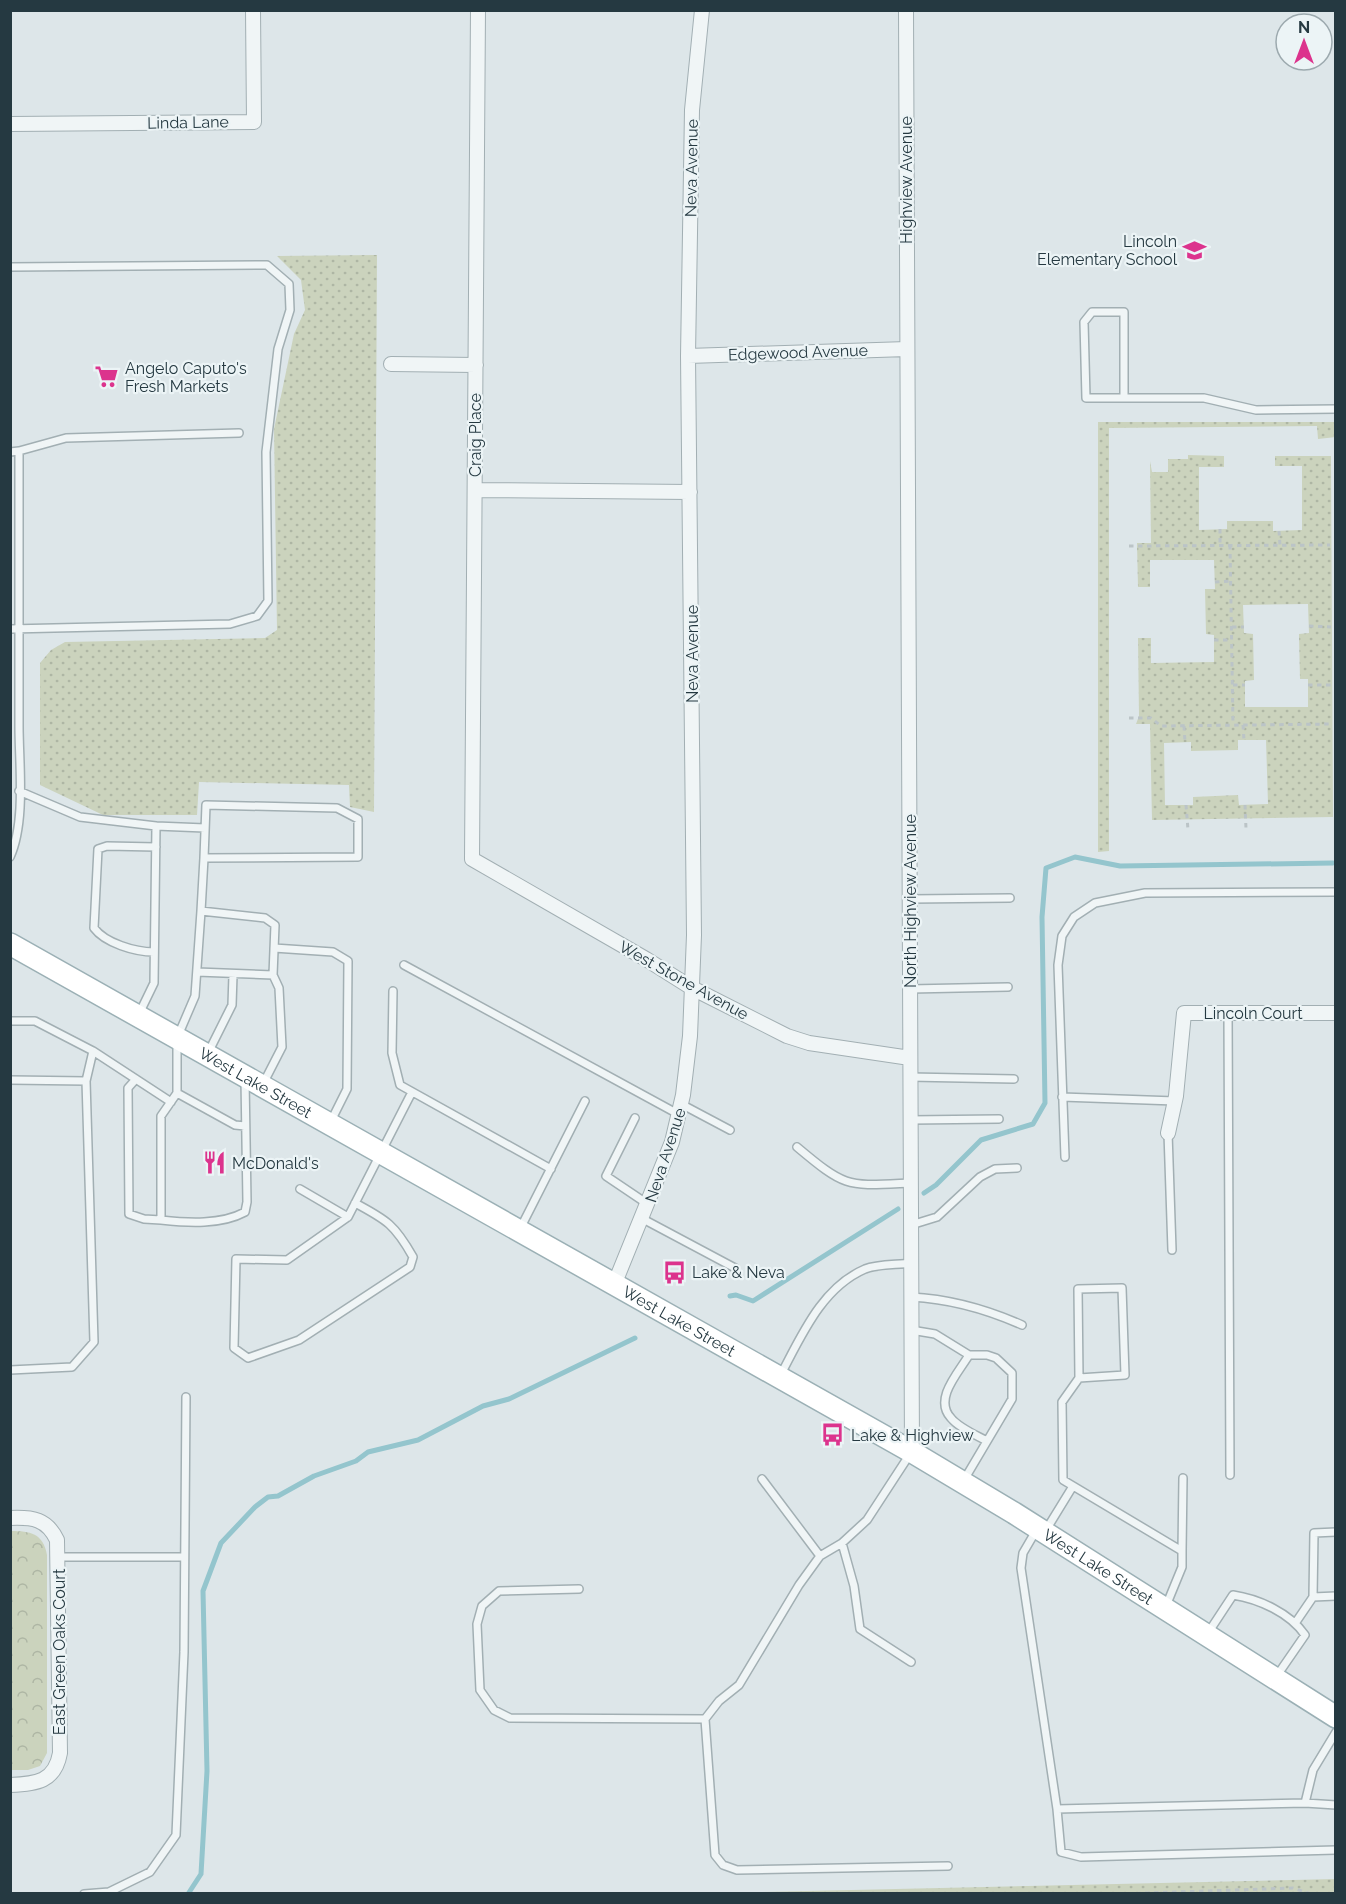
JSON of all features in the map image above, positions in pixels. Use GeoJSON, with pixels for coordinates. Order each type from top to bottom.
{"type":"FeatureCollection","features":[{"type":"Feature","properties":{"kind":"main road","name":"West Lake Street"},"geometry":{"type":"LineString","coordinates":[[10,944],[912,1452],[1041,1530],[1335,1717]]}},
{"type":"Feature","properties":{"kind":"street","name":"Linda Lane"},"geometry":{"type":"LineString","coordinates":[[10,124],[254,122],[252,10]]}},
{"type":"Feature","properties":{"kind":"street","name":"Craig Place"},"geometry":{"type":"LineString","coordinates":[[472,860],[478,10]]}},
{"type":"Feature","properties":{"kind":"street","name":"Neva Avenue"},"geometry":{"type":"LineString","coordinates":[[614,1285],[643,1219],[672,1142],[680,1109],[690,1036],[694,923],[688,356],[692,110],[702,10]]}},
{"type":"Feature","properties":{"kind":"street","name":"Highview Avenue"},"geometry":{"type":"LineString","coordinates":[[906,10],[907,349]]}},
{"type":"Feature","properties":{"kind":"street","name":"Edgewood Avenue"},"geometry":{"type":"LineString","coordinates":[[688,356],[907,349]]}},
{"type":"Feature","properties":{"kind":"street","name":"North Highview Avenue"},"geometry":{"type":"LineString","coordinates":[[907,349],[912,1452]]}},
{"type":"Feature","properties":{"kind":"street"},"geometry":{"type":"LineString","coordinates":[[391,364],[476,365]]}},
{"type":"Feature","properties":{"kind":"street"},"geometry":{"type":"LineString","coordinates":[[475,490],[690,492]]}},
{"type":"Feature","properties":{"kind":"street","name":"West Stone Avenue"},"geometry":{"type":"LineString","coordinates":[[472,860],[646,959],[692,988],[787,1036],[809,1043],[910,1058]]}},
{"type":"Feature","properties":{"kind":"street","name":"Lincoln Court"},"geometry":{"type":"LineString","coordinates":[[1168,1133],[1175,1101],[1184,1013],[1335,1014]]}},
{"type":"Feature","properties":{"kind":"street","name":"East Green Oaks Court"},"geometry":{"type":"LineString","coordinates":[[10,1518],[43,1521],[52,1529],[59,1557],[60,1753],[53,1775],[32,1784],[10,1785]]}},
{"type":"Feature","properties":{"kind":"lane"},"geometry":{"type":"LineString","coordinates":[[10,267],[267,265],[289,284],[290,301],[290,310],[278,349],[266,452],[268,601],[257,616],[230,624],[10,628]]}},
{"type":"Feature","properties":{"kind":"lane"},"geometry":{"type":"LineString","coordinates":[[1124,398],[1124,312],[1092,312],[1084,322],[1086,398],[1124,398],[1204,398],[1256,410],[1335,409]]}},
{"type":"Feature","properties":{"kind":"lane"},"geometry":{"type":"LineString","coordinates":[[10,452],[66,438],[238,433]]}},
{"type":"Feature","properties":{"kind":"lane"},"geometry":{"type":"LineString","coordinates":[[10,857],[16,844],[19,791],[19,451]]}},
{"type":"Feature","properties":{"kind":"lane"},"geometry":{"type":"LineString","coordinates":[[10,760],[19,760]]}},
{"type":"Feature","properties":{"kind":"lane"},"geometry":{"type":"LineString","coordinates":[[19,791],[80,817],[156,826],[205,828]]}},
{"type":"Feature","properties":{"kind":"lane"},"geometry":{"type":"LineString","coordinates":[[161,1220],[161,1116],[177,1093],[177,1038],[195,996],[206,805],[337,808],[358,819],[358,857],[204,858]]}},
{"type":"Feature","properties":{"kind":"lane"},"geometry":{"type":"LineString","coordinates":[[138,1016],[154,983],[156,826]]}},
{"type":"Feature","properties":{"kind":"lane"},"geometry":{"type":"LineString","coordinates":[[154,952],[141,952],[99,935],[94,928],[99,849],[115,846],[156,848]]}},
{"type":"Feature","properties":{"kind":"lane"},"geometry":{"type":"LineString","coordinates":[[1065,1157],[1058,965],[1062,936],[1074,917],[1095,903],[1145,893],[1335,891]]}},
{"type":"Feature","properties":{"kind":"lane"},"geometry":{"type":"LineString","coordinates":[[910,899],[1010,898]]}},
{"type":"Feature","properties":{"kind":"lane"},"geometry":{"type":"LineString","coordinates":[[136,1079],[128,1088],[129,1214],[144,1219],[161,1220],[231,1220],[245,1212],[247,1202],[245,1126],[253,1081],[282,1047],[279,988],[273,975],[275,925],[265,918],[201,911]]}},
{"type":"Feature","properties":{"kind":"lane"},"geometry":{"type":"LineString","coordinates":[[274,948],[333,952],[348,962],[346,1089],[329,1124]]}},
{"type":"Feature","properties":{"kind":"lane"},"geometry":{"type":"LineString","coordinates":[[404,965],[680,1109],[730,1130]]}},
{"type":"Feature","properties":{"kind":"lane"},"geometry":{"type":"LineString","coordinates":[[197,972],[273,975]]}},
{"type":"Feature","properties":{"kind":"lane"},"geometry":{"type":"LineString","coordinates":[[207,1055],[232,1005],[233,975]]}},
{"type":"Feature","properties":{"kind":"lane"},"geometry":{"type":"LineString","coordinates":[[910,988],[1008,987]]}},
{"type":"Feature","properties":{"kind":"lane"},"geometry":{"type":"LineString","coordinates":[[393,991],[392,1053],[400,1085],[550,1169]]}},
{"type":"Feature","properties":{"kind":"lane"},"geometry":{"type":"LineString","coordinates":[[1228,1013],[1230,1475]]}},
{"type":"Feature","properties":{"kind":"lane"},"geometry":{"type":"LineString","coordinates":[[10,1021],[35,1021],[93,1051],[171,1102]]}},
{"type":"Feature","properties":{"kind":"lane"},"geometry":{"type":"LineString","coordinates":[[10,1370],[72,1367],[94,1342],[86,1081],[93,1051]]}},
{"type":"Feature","properties":{"kind":"lane"},"geometry":{"type":"LineString","coordinates":[[910,1077],[1014,1078]]}},
{"type":"Feature","properties":{"kind":"lane"},"geometry":{"type":"LineString","coordinates":[[10,1080],[86,1081]]}},
{"type":"Feature","properties":{"kind":"lane"},"geometry":{"type":"LineString","coordinates":[[355,1203],[382,1218],[398,1231],[412,1257],[410,1267],[299,1340],[248,1358],[234,1348],[236,1259],[287,1260],[348,1216],[379,1152],[412,1092]]}},
{"type":"Feature","properties":{"kind":"lane"},"geometry":{"type":"LineString","coordinates":[[177,1093],[235,1125],[245,1126]]}},
{"type":"Feature","properties":{"kind":"lane"},"geometry":{"type":"LineString","coordinates":[[1062,1097],[1175,1101]]}},
{"type":"Feature","properties":{"kind":"lane"},"geometry":{"type":"LineString","coordinates":[[519,1231],[585,1101]]}},
{"type":"Feature","properties":{"kind":"lane"},"geometry":{"type":"LineString","coordinates":[[635,1118],[606,1176],[649,1204]]}},
{"type":"Feature","properties":{"kind":"lane"},"geometry":{"type":"LineString","coordinates":[[910,1120],[999,1119]]}},
{"type":"Feature","properties":{"kind":"lane"},"geometry":{"type":"LineString","coordinates":[[1168,1133],[1172,1250]]}},
{"type":"Feature","properties":{"kind":"lane"},"geometry":{"type":"LineString","coordinates":[[797,1147],[844,1183],[857,1186],[911,1183]]}},
{"type":"Feature","properties":{"kind":"lane"},"geometry":{"type":"LineString","coordinates":[[911,1225],[937,1217],[980,1177],[995,1169],[1017,1168]]}},
{"type":"Feature","properties":{"kind":"lane"},"geometry":{"type":"LineString","coordinates":[[300,1189],[348,1216]]}},
{"type":"Feature","properties":{"kind":"lane"},"geometry":{"type":"LineString","coordinates":[[643,1219],[735,1268]]}},
{"type":"Feature","properties":{"kind":"lane"},"geometry":{"type":"LineString","coordinates":[[780,1377],[811,1318],[835,1288],[866,1269],[911,1263]]}},
{"type":"Feature","properties":{"kind":"lane"},"geometry":{"type":"LineString","coordinates":[[1079,1378],[1125,1375],[1122,1288],[1078,1289],[1079,1378],[1062,1402],[1063,1480],[1182,1551]]}},
{"type":"Feature","properties":{"kind":"lane"},"geometry":{"type":"LineString","coordinates":[[911,1297],[938,1299],[979,1308],[1022,1325]]}},
{"type":"Feature","properties":{"kind":"lane"},"geometry":{"type":"LineString","coordinates":[[911,1330],[935,1334],[969,1355],[987,1355],[996,1358],[1007,1365],[1014,1380],[1012,1399],[962,1482]]}},
{"type":"Feature","properties":{"kind":"lane"},"geometry":{"type":"LineString","coordinates":[[969,1355],[949,1387],[944,1401],[950,1418],[987,1442]]}},
{"type":"Feature","properties":{"kind":"lane"},"geometry":{"type":"LineString","coordinates":[[84,1893],[109,1892],[150,1872],[176,1834],[182,1741],[186,1397]]}},
{"type":"Feature","properties":{"kind":"lane"},"geometry":{"type":"LineString","coordinates":[[912,1452],[867,1520],[842,1543],[820,1556],[799,1585],[739,1685],[719,1701],[705,1719],[715,1855],[723,1865],[737,1870],[948,1866]]}},
{"type":"Feature","properties":{"kind":"lane"},"geometry":{"type":"LineString","coordinates":[[1165,1609],[1182,1567],[1183,1478]]}},
{"type":"Feature","properties":{"kind":"lane"},"geometry":{"type":"LineString","coordinates":[[762,1479],[820,1556]]}},
{"type":"Feature","properties":{"kind":"lane"},"geometry":{"type":"LineString","coordinates":[[1073,1485],[1023,1553],[1021,1568],[1057,1809],[1061,1851],[1081,1857],[1335,1850]]}},
{"type":"Feature","properties":{"kind":"lane"},"geometry":{"type":"LineString","coordinates":[[1296,1622],[1313,1597],[1314,1533],[1335,1532]]}},
{"type":"Feature","properties":{"kind":"lane"},"geometry":{"type":"LineString","coordinates":[[842,1543],[854,1586],[860,1629],[911,1662]]}},
{"type":"Feature","properties":{"kind":"lane"},"geometry":{"type":"LineString","coordinates":[[59,1557],[184,1557]]}},
{"type":"Feature","properties":{"kind":"lane"},"geometry":{"type":"LineString","coordinates":[[579,1589],[498,1592],[483,1606],[477,1624],[480,1690],[494,1710],[510,1718],[705,1719]]}},
{"type":"Feature","properties":{"kind":"lane"},"geometry":{"type":"LineString","coordinates":[[1206,1635],[1233,1595],[1252,1598],[1296,1622],[1305,1635],[1275,1679]]}},
{"type":"Feature","properties":{"kind":"lane"},"geometry":{"type":"LineString","coordinates":[[1313,1597],[1335,1596]]}},
{"type":"Feature","properties":{"kind":"lane"},"geometry":{"type":"LineString","coordinates":[[1305,1803],[1313,1770],[1335,1732]]}},
{"type":"Feature","properties":{"kind":"lane"},"geometry":{"type":"LineString","coordinates":[[1057,1809],[1305,1803],[1335,1805]]}},
{"type":"Feature","properties":{"kind":"path"},"geometry":{"type":"LineString","coordinates":[[1220,529],[1220,545]]}},
{"type":"Feature","properties":{"kind":"path"},"geometry":{"type":"LineString","coordinates":[[1279,531],[1280,545]]}},
{"type":"Feature","properties":{"kind":"path"},"geometry":{"type":"LineString","coordinates":[[1230,545],[1233,725]]}},
{"type":"Feature","properties":{"kind":"path"},"geometry":{"type":"LineString","coordinates":[[1129,546],[1330,545]]}},
{"type":"Feature","properties":{"kind":"path"},"geometry":{"type":"LineString","coordinates":[[1215,582],[1231,581]]}},
{"type":"Feature","properties":{"kind":"path"},"geometry":{"type":"LineString","coordinates":[[1309,626],[1331,627]]}},
{"type":"Feature","properties":{"kind":"path"},"geometry":{"type":"LineString","coordinates":[[1232,627],[1244,627]]}},
{"type":"Feature","properties":{"kind":"path"},"geometry":{"type":"LineString","coordinates":[[1214,639],[1232,640]]}},
{"type":"Feature","properties":{"kind":"path"},"geometry":{"type":"LineString","coordinates":[[1233,685],[1245,685]]}},
{"type":"Feature","properties":{"kind":"path"},"geometry":{"type":"LineString","coordinates":[[1308,685],[1332,685]]}},
{"type":"Feature","properties":{"kind":"path"},"geometry":{"type":"LineString","coordinates":[[1129,718],[1151,718],[1161,726],[1333,724]]}},
{"type":"Feature","properties":{"kind":"path"},"geometry":{"type":"LineString","coordinates":[[1243,725],[1244,740]]}},
{"type":"Feature","properties":{"kind":"path"},"geometry":{"type":"LineString","coordinates":[[1184,726],[1185,742]]}},
{"type":"Feature","properties":{"kind":"path"},"geometry":{"type":"LineString","coordinates":[[1186,805],[1188,830]]}},
{"type":"Feature","properties":{"kind":"path"},"geometry":{"type":"LineString","coordinates":[[1245,805],[1246,829]]}},
{"type":"Feature","properties":{"kind":"path"},"geometry":{"type":"LineString","coordinates":[[1118,1893],[1293,1888],[1311,1893]]}},
{"type":"Feature","properties":{"kind":"green space"},"geometry":{"type":"Polygon","coordinates":[[[377,255],[374,812],[350,807],[349,785],[199,782],[197,815],[103,815],[40,785],[40,663],[51,650],[65,642],[265,638],[277,630],[274,429],[294,334],[305,310],[301,280],[277,256],[377,255]]]}},
{"type":"Feature","properties":{"kind":"green space"},"geometry":{"type":"Polygon","coordinates":[[[1098,422],[1334,422],[1336,437],[1318,439],[1317,426],[1109,428],[1109,851],[1098,852],[1098,422]]]}},
{"type":"Feature","properties":{"kind":"green space"},"geometry":{"type":"Polygon","coordinates":[[[1188,455],[1224,456],[1224,467],[1199,467],[1199,530],[1227,529],[1227,521],[1273,521],[1273,531],[1302,530],[1302,466],[1275,466],[1275,456],[1331,456],[1333,817],[1152,820],[1150,724],[1136,724],[1139,716],[1138,638],[1151,638],[1151,663],[1214,662],[1214,635],[1206,634],[1205,589],[1215,589],[1214,560],[1150,560],[1150,587],[1138,587],[1137,543],[1151,543],[1150,461],[1152,472],[1168,472],[1168,459],[1188,459],[1188,455]],[[1308,604],[1243,605],[1244,633],[1253,634],[1254,680],[1245,681],[1245,707],[1308,707],[1308,679],[1300,679],[1299,634],[1309,633],[1308,604]],[[1238,740],[1238,750],[1191,751],[1191,742],[1164,743],[1165,805],[1193,805],[1193,797],[1238,795],[1239,805],[1268,804],[1266,740],[1238,740]]]}},
{"type":"Feature","properties":{"kind":"green space"},"geometry":{"type":"Polygon","coordinates":[[[11,1531],[35,1535],[42,1542],[47,1555],[47,1753],[40,1766],[28,1770],[11,1770],[11,1531]]]}},
{"type":"Feature","properties":{"kind":"green space"},"geometry":{"type":"Polygon","coordinates":[[[1336,1879],[1335,1894],[723,1893],[1336,1879]]]}},
{"type":"Feature","properties":{"kind":"waterway"},"geometry":{"type":"LineString","coordinates":[[924,1193],[936,1185],[981,1140],[1033,1124],[1045,1103],[1042,917],[1046,868],[1075,857],[1120,866],[1333,863]]}},
{"type":"Feature","properties":{"kind":"waterway"},"geometry":{"type":"LineString","coordinates":[[730,1296],[736,1295],[753,1301],[898,1209]]}},
{"type":"Feature","properties":{"kind":"waterway"},"geometry":{"type":"LineString","coordinates":[[188,1894],[201,1874],[207,1771],[203,1591],[221,1543],[255,1507],[268,1497],[278,1496],[314,1476],[356,1461],[368,1452],[418,1440],[483,1406],[509,1399],[635,1338]]}},
{"type":"Feature","properties":{"kind":"place","name":"Lincoln Elementary School"},"geometry":{"type":"Point","coordinates":[1195,250]}},
{"type":"Feature","properties":{"kind":"place","name":"Angelo Caputo's Fresh Markets"},"geometry":{"type":"Point","coordinates":[107,377]}},
{"type":"Feature","properties":{"kind":"place","name":"McDonald's"},"geometry":{"type":"Point","coordinates":[214,1163]}},
{"type":"Feature","properties":{"kind":"place","name":"Lake & Neva"},"geometry":{"type":"Point","coordinates":[674,1272]}},
{"type":"Feature","properties":{"kind":"place","name":"Lake & Highview"},"geometry":{"type":"Point","coordinates":[833,1435]}}]}
